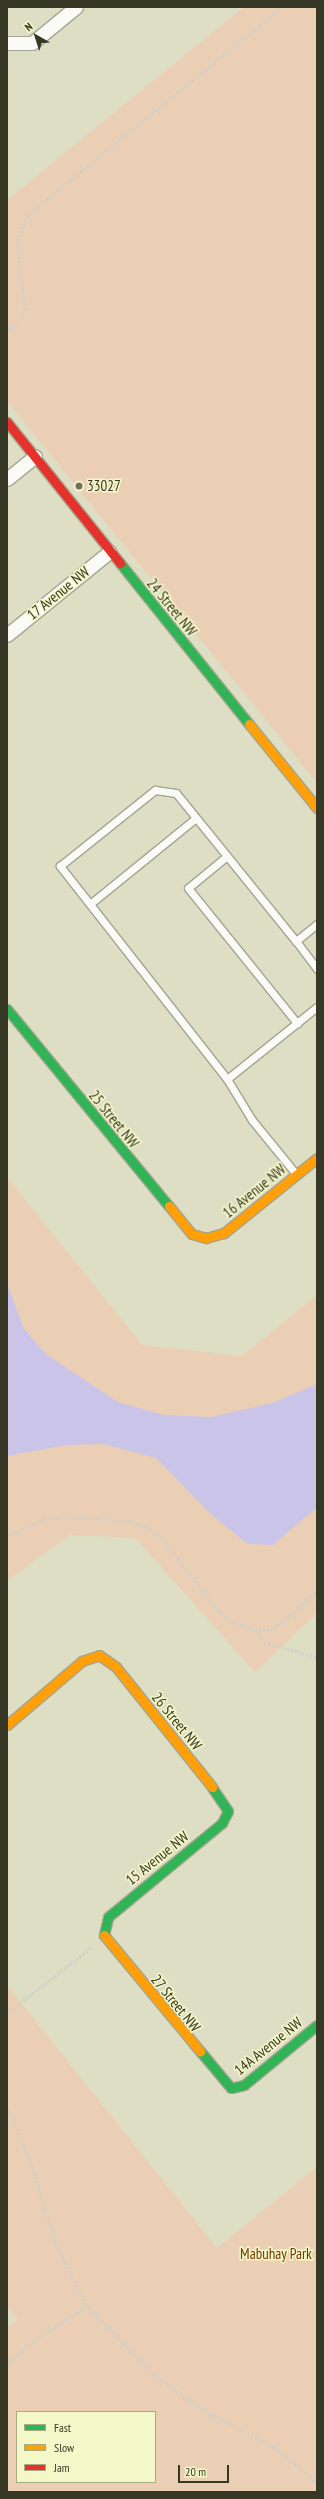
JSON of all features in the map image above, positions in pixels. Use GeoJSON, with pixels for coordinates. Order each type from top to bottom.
{"type":"FeatureCollection","features":[{"type":"Feature","properties":{"kind":"street"},"geometry":{"type":"LineString","coordinates":[[10,45],[32,43],[76,7]]}},
{"type":"Feature","properties":{"kind":"street","name":"24 Street NW"},"geometry":{"type":"LineString","coordinates":[[7,422],[109,552],[317,808]]}},
{"type":"Feature","properties":{"kind":"street"},"geometry":{"type":"LineString","coordinates":[[7,479],[35,456]]}},
{"type":"Feature","properties":{"kind":"street","name":"17 Avenue NW"},"geometry":{"type":"LineString","coordinates":[[7,635],[109,552]]}},
{"type":"Feature","properties":{"kind":"street","name":"25 Street NW"},"geometry":{"type":"LineString","coordinates":[[7,1009],[186,1229],[206,1238]]}},
{"type":"Feature","properties":{"kind":"street","name":"16 Avenue NW"},"geometry":{"type":"LineString","coordinates":[[206,1238],[224,1233],[317,1158]]}},
{"type":"Feature","properties":{"kind":"street","name":"26 Street NW"},"geometry":{"type":"LineString","coordinates":[[7,1725],[82,1661],[99,1655],[116,1667],[222,1799],[228,1811]]}},
{"type":"Feature","properties":{"kind":"street","name":"15 Avenue NW"},"geometry":{"type":"LineString","coordinates":[[103,1926],[116,1909],[222,1823],[228,1811]]}},
{"type":"Feature","properties":{"kind":"street","name":"27 Street NW"},"geometry":{"type":"LineString","coordinates":[[103,1926],[106,1939],[225,2084],[237,2089]]}},
{"type":"Feature","properties":{"kind":"street","name":"14A Avenue NW"},"geometry":{"type":"LineString","coordinates":[[237,2089],[317,2025]]}},
{"type":"Feature","properties":{"kind":"lane"},"geometry":{"type":"LineString","coordinates":[[297,1175],[252,1120],[227,1079],[60,866],[155,790],[176,793],[317,969]]}},
{"type":"Feature","properties":{"kind":"lane"},"geometry":{"type":"LineString","coordinates":[[90,904],[196,818]]}},
{"type":"Feature","properties":{"kind":"lane"},"geometry":{"type":"LineString","coordinates":[[227,856],[188,888],[297,1023]]}},
{"type":"Feature","properties":{"kind":"lane"},"geometry":{"type":"LineString","coordinates":[[296,941],[317,924]]}},
{"type":"Feature","properties":{"kind":"lane"},"geometry":{"type":"LineString","coordinates":[[227,1079],[317,1007]]}},
{"type":"Feature","properties":{"kind":"path"},"geometry":{"type":"LineString","coordinates":[[7,333],[25,310],[18,240],[28,215],[282,7]]}},
{"type":"Feature","properties":{"kind":"path"},"geometry":{"type":"LineString","coordinates":[[7,1536],[44,1518],[68,1516],[128,1521],[149,1528],[161,1536],[218,1610],[232,1622],[254,1629],[270,1630],[285,1621],[317,1590]]}},
{"type":"Feature","properties":{"kind":"path"},"geometry":{"type":"LineString","coordinates":[[254,1629],[264,1642],[317,1657]]}},
{"type":"Feature","properties":{"kind":"path"},"geometry":{"type":"LineString","coordinates":[[7,2013],[67,1963],[106,1939]]}},
{"type":"Feature","properties":{"kind":"path"},"geometry":{"type":"LineString","coordinates":[[7,2107],[31,2162],[55,2241],[87,2306],[157,2377],[208,2413],[273,2446],[317,2482]]}},
{"type":"Feature","properties":{"kind":"path"},"geometry":{"type":"LineString","coordinates":[[7,2365],[28,2345],[87,2306]]}},
{"type":"Feature","properties":{"kind":"green space"},"geometry":{"type":"Polygon","coordinates":[[[244,7],[317,7],[317,783],[7,401],[7,200],[244,7]]]}},
{"type":"Feature","properties":{"kind":"green space"},"geometry":{"type":"Polygon","coordinates":[[[7,1177],[142,1345],[242,1356],[317,1295],[317,1613],[255,1672],[135,1538],[70,1535],[7,1581],[7,1177]]]}},
{"type":"Feature","properties":{"kind":"green space","name":"Mabuhay Park"},"geometry":{"type":"Polygon","coordinates":[[[7,1985],[217,2248],[317,2167],[317,2492],[7,2492],[7,2328],[18,2319],[7,2306],[7,1985]]]}},
{"type":"Feature","properties":{"kind":"shaded area"},"geometry":{"type":"Polygon","coordinates":[[[7,1284],[24,1329],[47,1355],[118,1402],[164,1415],[211,1417],[272,1403],[317,1384],[317,1507],[273,1545],[247,1544],[212,1515],[156,1458],[103,1444],[66,1445],[7,1456],[7,1284]]]}},
{"type":"Feature","properties":{"kind":"traffic: fast"},"geometry":{"type":"LineString","coordinates":[[120,563],[249,724]]}},
{"type":"Feature","properties":{"kind":"traffic: fast"},"geometry":{"type":"LineString","coordinates":[[7,1009],[169,1206]]}},
{"type":"Feature","properties":{"kind":"traffic: fast"},"geometry":{"type":"LineString","coordinates":[[104,1935],[108,1917],[222,1823],[228,1811],[212,1787]]}},
{"type":"Feature","properties":{"kind":"traffic: fast"},"geometry":{"type":"LineString","coordinates":[[200,2051],[231,2088],[244,2085],[317,2025]]}},
{"type":"Feature","properties":{"kind":"traffic: slow"},"geometry":{"type":"LineString","coordinates":[[249,724],[317,808]]}},
{"type":"Feature","properties":{"kind":"traffic: slow"},"geometry":{"type":"LineString","coordinates":[[169,1206],[192,1234],[206,1238],[224,1233],[317,1158]]}},
{"type":"Feature","properties":{"kind":"traffic: slow"},"geometry":{"type":"LineString","coordinates":[[7,1725],[82,1661],[99,1655],[116,1667],[212,1787]]}},
{"type":"Feature","properties":{"kind":"traffic: slow"},"geometry":{"type":"LineString","coordinates":[[104,1935],[200,2051]]}},
{"type":"Feature","properties":{"kind":"traffic: jam"},"geometry":{"type":"LineString","coordinates":[[7,422],[120,563]]}},
{"type":"Feature","properties":{"kind":"place","name":"33027"},"geometry":{"type":"Point","coordinates":[79,486]}}]}
